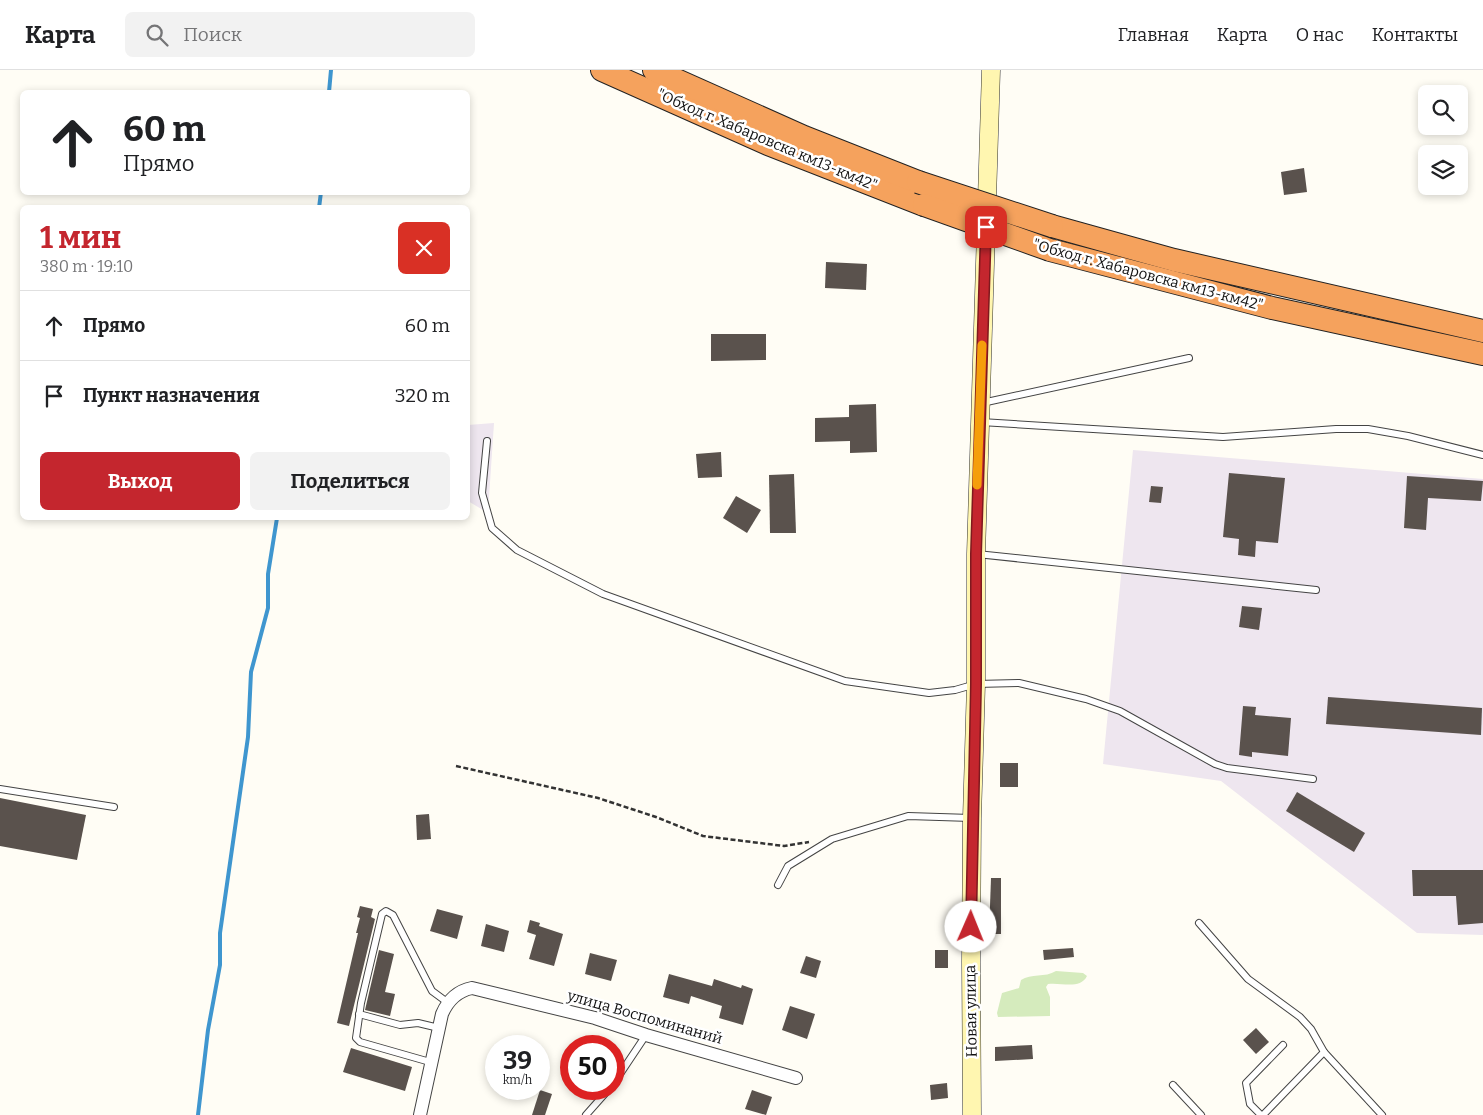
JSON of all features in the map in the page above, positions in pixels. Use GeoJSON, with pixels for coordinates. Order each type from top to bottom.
{"type":"FeatureCollection","features":[{"type":"Feature","properties":{"kind":"highway","name":"\"Обход г. Хабаровска км13-км42\""},"geometry":{"type":"LineString","coordinates":[[602,70],[768,144],[924,205],[1050,250],[1272,308],[1483,354]]}},
{"type":"Feature","properties":{"kind":"highway","name":"\"Обход г. Хабаровска км13-км42\""},"geometry":{"type":"LineString","coordinates":[[654,70],[804,138],[918,182],[1052,226],[1174,260],[1483,331]]}},
{"type":"Feature","properties":{"kind":"main road","name":"Новая улица"},"geometry":{"type":"LineString","coordinates":[[972,1115],[972,818],[976,684],[976,554],[991,70]]}},
{"type":"Feature","properties":{"kind":"street","name":"улица Воспоминаний"},"geometry":{"type":"LineString","coordinates":[[447,1002],[464,989],[485,990],[595,1018],[646,1035],[796,1078]]}},
{"type":"Feature","properties":{"kind":"street"},"geometry":{"type":"LineString","coordinates":[[420,1115],[430,1062],[447,1002]]}},
{"type":"Feature","properties":{"kind":"lane"},"geometry":{"type":"LineString","coordinates":[[980,403],[1189,358]]}},
{"type":"Feature","properties":{"kind":"lane"},"geometry":{"type":"LineString","coordinates":[[979,422],[1223,437],[1336,429],[1368,429],[1408,436],[1483,455]]}},
{"type":"Feature","properties":{"kind":"lane"},"geometry":{"type":"LineString","coordinates":[[487,441],[482,494],[492,528],[517,550],[603,594],[845,681],[929,693],[955,690],[976,684],[1019,683],[1086,699],[1120,711],[1215,764],[1227,768],[1313,779]]}},
{"type":"Feature","properties":{"kind":"lane"},"geometry":{"type":"LineString","coordinates":[[976,554],[1316,590]]}},
{"type":"Feature","properties":{"kind":"lane"},"geometry":{"type":"LineString","coordinates":[[0,789],[114,807]]}},
{"type":"Feature","properties":{"kind":"lane"},"geometry":{"type":"LineString","coordinates":[[778,885],[788,866],[832,839],[908,816],[972,818]]}},
{"type":"Feature","properties":{"kind":"lane"},"geometry":{"type":"LineString","coordinates":[[430,1062],[360,1042],[356,1038],[359,1014],[380,922],[382,914],[386,911],[393,915],[432,991],[447,1002]]}},
{"type":"Feature","properties":{"kind":"lane"},"geometry":{"type":"LineString","coordinates":[[1198,923],[1248,978],[1300,1017],[1311,1029],[1324,1052],[1382,1115]]}},
{"type":"Feature","properties":{"kind":"lane"},"geometry":{"type":"LineString","coordinates":[[359,1014],[400,1025],[418,1023],[439,1028]]}},
{"type":"Feature","properties":{"kind":"lane"},"geometry":{"type":"LineString","coordinates":[[625,1066],[646,1035]]}},
{"type":"Feature","properties":{"kind":"lane"},"geometry":{"type":"LineString","coordinates":[[1283,1045],[1246,1083],[1250,1104],[1262,1115],[1324,1052]]}},
{"type":"Feature","properties":{"kind":"lane"},"geometry":{"type":"LineString","coordinates":[[1173,1085],[1201,1115]]}},
{"type":"Feature","properties":{"kind":"lane"},"geometry":{"type":"LineString","coordinates":[[586,1115],[599,1100]]}},
{"type":"Feature","properties":{"kind":"path"},"geometry":{"type":"LineString","coordinates":[[456,766],[598,798],[703,836],[784,846],[832,839]]}},
{"type":"Feature","properties":{"kind":"shaded area"},"geometry":{"type":"Polygon","coordinates":[[[494,423],[488,513],[470,502],[470,425],[494,423]]]}},
{"type":"Feature","properties":{"kind":"shaded area"},"geometry":{"type":"Polygon","coordinates":[[[1133,450],[1483,479],[1483,935],[1417,933],[1221,781],[1103,764],[1133,450]]]}},
{"type":"Feature","properties":{"kind":"green space"},"geometry":{"type":"Polygon","coordinates":[[[1056,971],[1083,973],[1087,976],[1080,983],[1048,984],[1046,987],[1050,997],[1050,1016],[998,1017],[997,1013],[1002,993],[1019,988],[1021,980],[1025,978],[1056,971]]]}},
{"type":"Feature","properties":{"kind":"building"},"geometry":{"type":"Polygon","coordinates":[[[1304,168],[1307,192],[1284,195],[1281,172],[1304,168]]]}},
{"type":"Feature","properties":{"kind":"building"},"geometry":{"type":"Polygon","coordinates":[[[826,262],[867,264],[866,290],[825,288],[826,262]]]}},
{"type":"Feature","properties":{"kind":"building"},"geometry":{"type":"Polygon","coordinates":[[[711,334],[766,334],[766,360],[711,361],[711,334]]]}},
{"type":"Feature","properties":{"kind":"building"},"geometry":{"type":"Polygon","coordinates":[[[876,404],[877,452],[850,453],[850,441],[815,442],[815,418],[849,417],[849,405],[876,404]]]}},
{"type":"Feature","properties":{"kind":"building"},"geometry":{"type":"Polygon","coordinates":[[[721,452],[722,477],[698,478],[696,454],[721,452]]]}},
{"type":"Feature","properties":{"kind":"building"},"geometry":{"type":"Polygon","coordinates":[[[1229,473],[1285,478],[1278,543],[1256,541],[1255,557],[1238,555],[1239,539],[1223,537],[1229,473]]]}},
{"type":"Feature","properties":{"kind":"building"},"geometry":{"type":"Polygon","coordinates":[[[794,474],[796,533],[770,533],[769,475],[794,474]]]}},
{"type":"Feature","properties":{"kind":"building"},"geometry":{"type":"Polygon","coordinates":[[[1407,476],[1483,481],[1481,501],[1428,498],[1426,530],[1404,528],[1407,476]]]}},
{"type":"Feature","properties":{"kind":"building"},"geometry":{"type":"Polygon","coordinates":[[[1151,486],[1163,487],[1161,503],[1149,502],[1151,486]]]}},
{"type":"Feature","properties":{"kind":"building"},"geometry":{"type":"Polygon","coordinates":[[[736,496],[761,510],[747,533],[723,518],[736,496]]]}},
{"type":"Feature","properties":{"kind":"building"},"geometry":{"type":"Polygon","coordinates":[[[1242,606],[1262,608],[1259,630],[1239,627],[1242,606]]]}},
{"type":"Feature","properties":{"kind":"building"},"geometry":{"type":"Polygon","coordinates":[[[1328,697],[1482,708],[1481,735],[1326,724],[1328,697]]]}},
{"type":"Feature","properties":{"kind":"building"},"geometry":{"type":"Polygon","coordinates":[[[1243,706],[1256,707],[1255,715],[1291,718],[1288,756],[1252,752],[1252,757],[1239,755],[1243,706]]]}},
{"type":"Feature","properties":{"kind":"building"},"geometry":{"type":"Polygon","coordinates":[[[1000,763],[1018,763],[1018,787],[1000,787],[1000,763]]]}},
{"type":"Feature","properties":{"kind":"building"},"geometry":{"type":"Polygon","coordinates":[[[1297,792],[1365,833],[1354,852],[1286,811],[1297,792]]]}},
{"type":"Feature","properties":{"kind":"building"},"geometry":{"type":"Polygon","coordinates":[[[0,798],[86,815],[77,860],[0,846],[0,798]]]}},
{"type":"Feature","properties":{"kind":"building"},"geometry":{"type":"Polygon","coordinates":[[[429,814],[431,839],[417,840],[416,815],[429,814]]]}},
{"type":"Feature","properties":{"kind":"building"},"geometry":{"type":"Polygon","coordinates":[[[1412,870],[1483,870],[1483,923],[1458,925],[1456,896],[1413,896],[1412,870]]]}},
{"type":"Feature","properties":{"kind":"building"},"geometry":{"type":"Polygon","coordinates":[[[991,878],[1001,878],[1001,934],[989,934],[991,878]]]}},
{"type":"Feature","properties":{"kind":"building"},"geometry":{"type":"Polygon","coordinates":[[[360,906],[373,909],[371,917],[375,919],[349,1026],[337,1023],[358,933],[356,933],[360,918],[357,917],[360,906]]]}},
{"type":"Feature","properties":{"kind":"building"},"geometry":{"type":"Polygon","coordinates":[[[437,909],[463,916],[457,939],[430,931],[437,909]]]}},
{"type":"Feature","properties":{"kind":"building"},"geometry":{"type":"Polygon","coordinates":[[[530,920],[540,923],[539,926],[563,934],[554,966],[529,959],[536,935],[527,932],[530,920]]]}},
{"type":"Feature","properties":{"kind":"building"},"geometry":{"type":"Polygon","coordinates":[[[486,924],[509,931],[504,952],[481,946],[486,924]]]}},
{"type":"Feature","properties":{"kind":"building"},"geometry":{"type":"Polygon","coordinates":[[[1073,948],[1074,957],[1044,960],[1043,950],[1073,948]]]}},
{"type":"Feature","properties":{"kind":"building"},"geometry":{"type":"Polygon","coordinates":[[[379,950],[394,954],[385,992],[395,994],[390,1016],[365,1010],[379,950]]]}},
{"type":"Feature","properties":{"kind":"building"},"geometry":{"type":"Polygon","coordinates":[[[935,950],[948,950],[948,968],[935,968],[935,950]]]}},
{"type":"Feature","properties":{"kind":"building"},"geometry":{"type":"Polygon","coordinates":[[[590,953],[617,960],[611,981],[585,974],[590,953]]]}},
{"type":"Feature","properties":{"kind":"building"},"geometry":{"type":"Polygon","coordinates":[[[806,956],[821,961],[816,978],[800,973],[806,956]]]}},
{"type":"Feature","properties":{"kind":"building"},"geometry":{"type":"Polygon","coordinates":[[[669,974],[712,986],[714,979],[741,988],[742,985],[753,989],[743,1025],[719,1018],[722,1006],[691,996],[689,1004],[663,997],[669,974]]]}},
{"type":"Feature","properties":{"kind":"building"},"geometry":{"type":"Polygon","coordinates":[[[790,1006],[815,1014],[807,1039],[782,1030],[790,1006]]]}},
{"type":"Feature","properties":{"kind":"building"},"geometry":{"type":"Polygon","coordinates":[[[1256,1028],[1269,1042],[1256,1054],[1243,1040],[1256,1028]]]}},
{"type":"Feature","properties":{"kind":"building"},"geometry":{"type":"Polygon","coordinates":[[[1032,1045],[1033,1059],[995,1061],[995,1047],[1032,1045]]]}},
{"type":"Feature","properties":{"kind":"building"},"geometry":{"type":"Polygon","coordinates":[[[351,1048],[412,1067],[405,1091],[343,1072],[351,1048]]]}},
{"type":"Feature","properties":{"kind":"building"},"geometry":{"type":"Polygon","coordinates":[[[947,1083],[948,1098],[931,1100],[930,1085],[947,1083]]]}},
{"type":"Feature","properties":{"kind":"building"},"geometry":{"type":"Polygon","coordinates":[[[752,1090],[772,1097],[766,1115],[745,1109],[752,1090]]]}},
{"type":"Feature","properties":{"kind":"building"},"geometry":{"type":"Polygon","coordinates":[[[537,1100],[550,1100],[545,1115],[532,1115],[537,1100]]]}},
{"type":"Feature","properties":{"kind":"waterway"},"geometry":{"type":"LineString","coordinates":[[329,90],[331,70]]}},
{"type":"Feature","properties":{"kind":"waterway"},"geometry":{"type":"LineString","coordinates":[[319,205],[321,195]]}},
{"type":"Feature","properties":{"kind":"waterway"},"geometry":{"type":"LineString","coordinates":[[198,1115],[208,1030],[220,965],[220,933],[248,737],[251,672],[268,608],[268,574],[277,520]]}},
{"type":"Feature","properties":{"kind":"slow traffic"},"geometry":{"type":"LineString","coordinates":[[977,485],[982,345]]}},
{"type":"Feature","properties":{"kind":"route"},"geometry":{"type":"LineString","coordinates":[[971,927],[976,684],[976,554],[986,227]]}}]}
